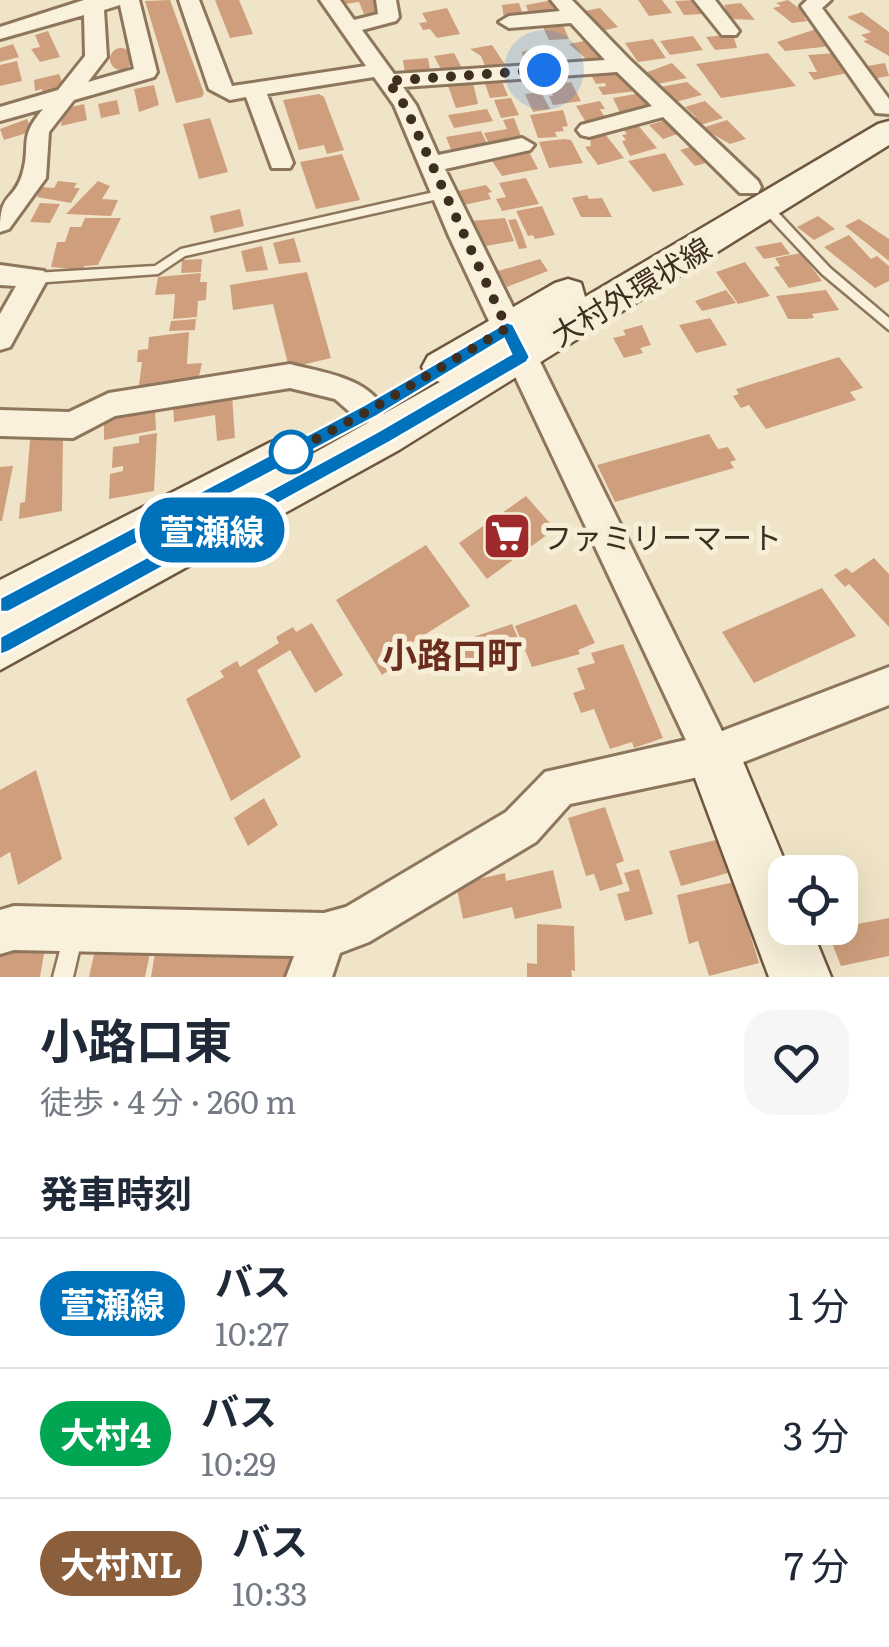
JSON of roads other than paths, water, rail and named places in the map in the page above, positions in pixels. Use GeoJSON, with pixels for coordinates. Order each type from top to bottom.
{"type":"FeatureCollection","features":[{"type":"Feature","properties":{"kind":"main road","name":"大村外環状線"},"geometry":{"type":"LineString","coordinates":[[0,644],[367,446],[514,342],[887,115]]}},
{"type":"Feature","properties":{"kind":"main road","name":"大村外環状線"},"geometry":{"type":"LineString","coordinates":[[0,605],[370,410],[514,342]]}},
{"type":"Feature","properties":{"kind":"main road"},"geometry":{"type":"LineString","coordinates":[[713,754],[800,977]]}},
{"type":"Feature","properties":{"kind":"street"},"geometry":{"type":"LineString","coordinates":[[0,114],[146,72],[128,0]]}},
{"type":"Feature","properties":{"kind":"street"},"geometry":{"type":"LineString","coordinates":[[189,0],[220,89],[230,93],[384,76],[622,65]]}},
{"type":"Feature","properties":{"kind":"street"},"geometry":{"type":"LineString","coordinates":[[330,0],[405,106],[443,194],[713,754]]}},
{"type":"Feature","properties":{"kind":"street"},"geometry":{"type":"LineString","coordinates":[[350,27],[389,16],[386,0]]}},
{"type":"Feature","properties":{"kind":"street"},"geometry":{"type":"LineString","coordinates":[[704,0],[729,31]]}},
{"type":"Feature","properties":{"kind":"street"},"geometry":{"type":"LineString","coordinates":[[822,0],[811,6],[887,115]]}},
{"type":"Feature","properties":{"kind":"street"},"geometry":{"type":"LineString","coordinates":[[0,33],[102,2],[96,58],[37,131],[34,178],[0,223]]}},
{"type":"Feature","properties":{"kind":"street"},"geometry":{"type":"LineString","coordinates":[[509,22],[571,5],[622,65],[758,197]]}},
{"type":"Feature","properties":{"kind":"street"},"geometry":{"type":"LineString","coordinates":[[255,91],[280,164]]}},
{"type":"Feature","properties":{"kind":"street"},"geometry":{"type":"LineString","coordinates":[[588,130],[668,109]]}},
{"type":"Feature","properties":{"kind":"street"},"geometry":{"type":"LineString","coordinates":[[430,164],[522,145]]}},
{"type":"Feature","properties":{"kind":"street"},"geometry":{"type":"LineString","coordinates":[[0,276],[34,278],[0,338]]}},
{"type":"Feature","properties":{"kind":"street"},"geometry":{"type":"LineString","coordinates":[[0,424],[73,425],[109,405],[290,376],[344,390],[370,410]]}},
{"type":"Feature","properties":{"kind":"street"},"geometry":{"type":"LineString","coordinates":[[0,932],[14,928],[324,934],[354,927],[521,827],[559,786],[713,754],[889,686]]}},
{"type":"Feature","properties":{"kind":"street"},"geometry":{"type":"LineString","coordinates":[[309,977],[324,934]]}},
{"type":"Feature","properties":{"kind":"lane"},"geometry":{"type":"LineString","coordinates":[[34,278],[158,270],[181,253],[443,194]]}},
{"type":"Feature","properties":{"kind":"lane"},"geometry":{"type":"LineString","coordinates":[[758,197],[826,271],[889,325]]}},
{"type":"Feature","properties":{"kind":"lane"},"geometry":{"type":"LineString","coordinates":[[63,977],[74,930]]}},
{"type":"Feature","properties":{"kind":"place","name":"ファミリーマート"},"geometry":{"type":"Point","coordinates":[507,536]}},
{"type":"Feature","properties":{"kind":"district","name":"小路口町"},"geometry":{"type":"Point","coordinates":[452,653]}}]}
